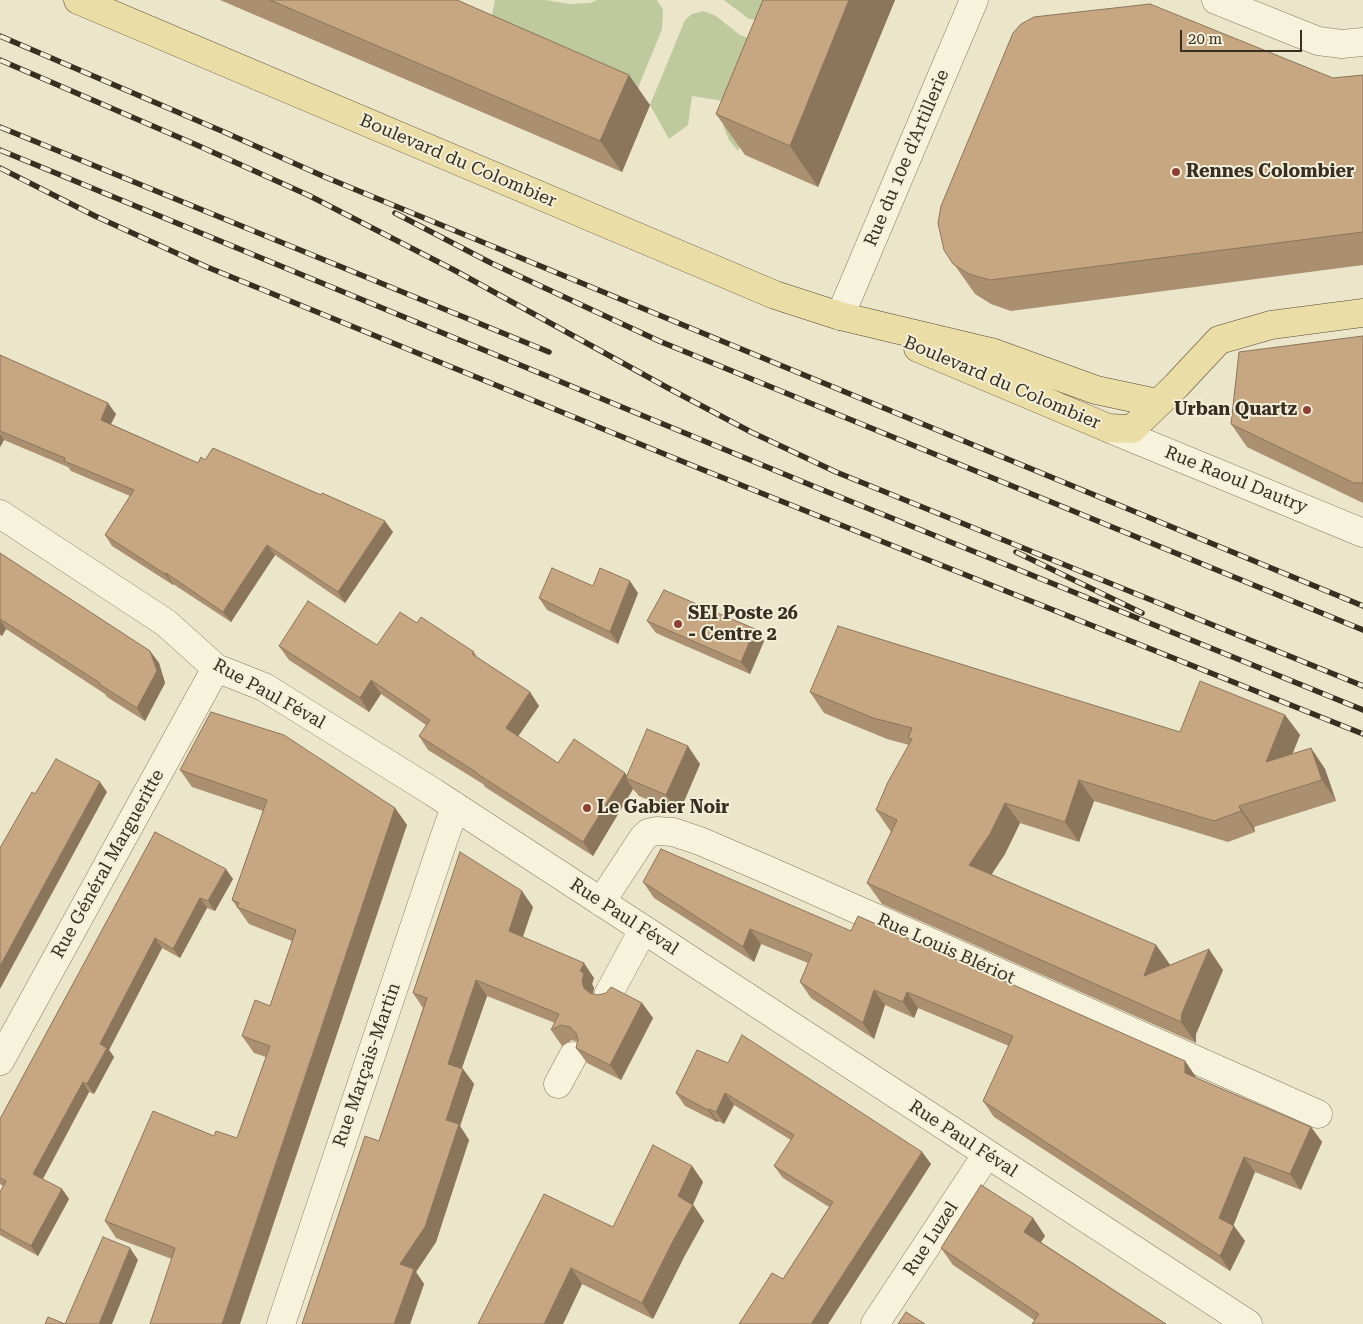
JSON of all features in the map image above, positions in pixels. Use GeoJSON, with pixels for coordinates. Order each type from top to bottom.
{"type":"FeatureCollection","features":[{"type":"Feature","properties":{"kind":"main road","name":"Boulevard du Colombier"},"geometry":{"type":"LineString","coordinates":[[78,0],[775,295],[840,316],[991,352],[1096,390],[1157,404]]}},
{"type":"Feature","properties":{"kind":"main road","name":"Boulevard du Colombier"},"geometry":{"type":"LineString","coordinates":[[840,316],[1108,428],[1132,429],[1219,340],[1271,325],[1363,313]]}},
{"type":"Feature","properties":{"kind":"street","name":"Rue du 10e d'Artillerie"},"geometry":{"type":"LineString","coordinates":[[840,316],[974,0]]}},
{"type":"Feature","properties":{"kind":"street"},"geometry":{"type":"LineString","coordinates":[[1216,0],[1318,41],[1342,44],[1363,42]]}},
{"type":"Feature","properties":{"kind":"street","name":"Rue Raoul Dautry"},"geometry":{"type":"LineString","coordinates":[[1108,428],[1363,533]]}},
{"type":"Feature","properties":{"kind":"street","name":"Rue Paul Féval"},"geometry":{"type":"LineString","coordinates":[[0,514],[166,623],[216,668],[264,687],[455,807],[1248,1324]]}},
{"type":"Feature","properties":{"kind":"street","name":"Rue Général Margueritte"},"geometry":{"type":"LineString","coordinates":[[0,1061],[216,668]]}},
{"type":"Feature","properties":{"kind":"street","name":"Rue Marçais-Martin"},"geometry":{"type":"LineString","coordinates":[[281,1324],[455,807]]}},
{"type":"Feature","properties":{"kind":"street","name":"Rue Louis Blériot"},"geometry":{"type":"LineString","coordinates":[[601,902],[642,838],[648,833],[656,831],[673,832],[770,870],[1318,1114]]}},
{"type":"Feature","properties":{"kind":"street"},"geometry":{"type":"LineString","coordinates":[[608,995],[643,930]]}},
{"type":"Feature","properties":{"kind":"street"},"geometry":{"type":"LineString","coordinates":[[558,1084],[573,1056]]}},
{"type":"Feature","properties":{"kind":"street","name":"Rue Luzel"},"geometry":{"type":"LineString","coordinates":[[876,1324],[987,1154]]}},
{"type":"Feature","properties":{"kind":"green space"},"geometry":{"type":"Polygon","coordinates":[[[495,0],[545,0],[570,4],[590,3],[597,0],[657,0],[663,10],[662,29],[634,98],[488,34],[495,0]]]}},
{"type":"Feature","properties":{"kind":"green space"},"geometry":{"type":"Polygon","coordinates":[[[724,0],[781,0],[771,21],[749,19],[724,0]]]}},
{"type":"Feature","properties":{"kind":"green space"},"geometry":{"type":"Polygon","coordinates":[[[703,11],[716,16],[740,35],[751,39],[782,44],[738,151],[729,140],[723,125],[730,102],[692,96],[688,125],[669,139],[650,105],[685,20],[692,14],[703,11]]]}},
{"type":"Feature","properties":{"kind":"building"},"geometry":{"type":"Polygon","coordinates":[[[270,0],[457,0],[629,75],[600,141],[270,0]]]}},
{"type":"Feature","properties":{"kind":"building"},"geometry":{"type":"Polygon","coordinates":[[[763,0],[849,0],[790,146],[716,114],[763,0]]]}},
{"type":"Feature","properties":{"kind":"building","name":"Rennes Colombier"},"geometry":{"type":"Polygon","coordinates":[[[1150,4],[1333,78],[1363,75],[1363,232],[990,280],[969,274],[953,264],[944,250],[938,223],[941,206],[1013,33],[1021,24],[1034,17],[1150,4]]]}},
{"type":"Feature","properties":{"kind":"building","name":"Urban Quartz"},"geometry":{"type":"Polygon","coordinates":[[[1363,336],[1363,483],[1354,483],[1231,424],[1239,352],[1363,336]]]}},
{"type":"Feature","properties":{"kind":"building"},"geometry":{"type":"Polygon","coordinates":[[[0,355],[108,403],[101,420],[198,463],[201,457],[205,460],[213,448],[385,521],[338,592],[267,545],[223,612],[166,573],[105,535],[134,490],[64,461],[65,458],[0,431],[0,355]]]}},
{"type":"Feature","properties":{"kind":"building"},"geometry":{"type":"Polygon","coordinates":[[[0,553],[150,651],[157,671],[137,708],[0,619],[0,553]]]}},
{"type":"Feature","properties":{"kind":"building"},"geometry":{"type":"Polygon","coordinates":[[[552,568],[593,586],[600,568],[630,581],[610,632],[539,598],[552,568]]]}},
{"type":"Feature","properties":{"kind":"building"},"geometry":{"type":"Polygon","coordinates":[[[664,590],[755,629],[741,662],[647,621],[664,590]]]}},
{"type":"Feature","properties":{"kind":"building"},"geometry":{"type":"Polygon","coordinates":[[[308,601],[377,645],[400,612],[417,623],[421,617],[474,652],[472,654],[530,692],[506,728],[558,763],[574,739],[625,773],[583,842],[419,736],[430,720],[371,680],[360,698],[279,646],[308,601]]]}},
{"type":"Feature","properties":{"kind":"building"},"geometry":{"type":"Polygon","coordinates":[[[838,626],[1180,732],[1200,681],[1285,715],[1266,762],[1311,748],[1322,780],[1239,806],[1241,811],[1214,821],[1079,780],[1065,822],[1005,803],[990,834],[969,865],[1156,945],[1144,976],[1209,949],[1182,1013],[1181,1022],[867,883],[897,820],[876,810],[888,782],[912,739],[908,738],[912,728],[873,718],[810,692],[838,626]]]}},
{"type":"Feature","properties":{"kind":"building"},"geometry":{"type":"Polygon","coordinates":[[[211,712],[284,735],[395,808],[222,1324],[150,1324],[175,1248],[105,1221],[153,1111],[214,1136],[216,1131],[237,1138],[270,1046],[242,1036],[255,1000],[270,1006],[296,930],[237,907],[239,903],[232,900],[267,800],[180,770],[211,712]]]}},
{"type":"Feature","properties":{"kind":"building"},"geometry":{"type":"Polygon","coordinates":[[[647,729],[688,746],[666,795],[626,778],[647,729]]]}},
{"type":"Feature","properties":{"kind":"building"},"geometry":{"type":"Polygon","coordinates":[[[56,759],[100,782],[0,966],[0,848],[32,792],[35,794],[56,759]]]}},
{"type":"Feature","properties":{"kind":"building"},"geometry":{"type":"Polygon","coordinates":[[[155,832],[226,869],[208,901],[200,898],[173,949],[155,938],[100,1044],[107,1048],[87,1084],[83,1082],[33,1174],[62,1189],[31,1246],[0,1229],[0,1192],[6,1181],[0,1178],[0,1119],[155,832]]]}},
{"type":"Feature","properties":{"kind":"building"},"geometry":{"type":"Polygon","coordinates":[[[661,849],[851,931],[858,916],[1185,1061],[1185,1073],[1311,1127],[1290,1174],[1244,1157],[1219,1218],[1234,1226],[1220,1256],[983,1101],[1013,1036],[907,992],[903,1002],[874,990],[863,1023],[800,982],[812,954],[750,929],[743,947],[643,882],[661,849]]]}},
{"type":"Feature","properties":{"kind":"building"},"geometry":{"type":"Polygon","coordinates":[[[460,852],[522,891],[509,931],[584,963],[580,971],[584,973],[582,981],[584,988],[590,993],[598,995],[606,993],[611,987],[642,1003],[610,1065],[576,1048],[578,1040],[576,1033],[570,1027],[561,1025],[551,1030],[559,1014],[476,980],[448,1064],[463,1069],[446,1120],[459,1124],[425,1227],[400,1264],[414,1269],[394,1324],[302,1324],[365,1136],[379,1141],[427,998],[413,993],[460,852]]]}},
{"type":"Feature","properties":{"kind":"building"},"geometry":{"type":"Polygon","coordinates":[[[742,1035],[922,1152],[811,1324],[739,1324],[772,1273],[783,1279],[833,1202],[774,1166],[794,1135],[725,1093],[716,1112],[708,1110],[676,1093],[697,1050],[728,1063],[742,1035]]]}},
{"type":"Feature","properties":{"kind":"building"},"geometry":{"type":"Polygon","coordinates":[[[653,1145],[692,1166],[678,1196],[693,1205],[642,1303],[571,1268],[544,1324],[478,1324],[544,1194],[613,1227],[653,1145]]]}},
{"type":"Feature","properties":{"kind":"building"},"geometry":{"type":"Polygon","coordinates":[[[981,1185],[1033,1218],[1024,1232],[1166,1324],[1032,1324],[1039,1314],[941,1248],[981,1185]]]}},
{"type":"Feature","properties":{"kind":"building"},"geometry":{"type":"Polygon","coordinates":[[[103,1237],[130,1248],[99,1324],[65,1324],[103,1237]]]}},
{"type":"Feature","properties":{"kind":"building"},"geometry":{"type":"Polygon","coordinates":[[[906,1312],[925,1324],[898,1324],[906,1312]]]}},
{"type":"Feature","properties":{"kind":"building"},"geometry":{"type":"Polygon","coordinates":[[[48,1317],[65,1324],[45,1324],[48,1317]]]}},
{"type":"Feature","properties":{"kind":"railway"},"geometry":{"type":"LineString","coordinates":[[0,36],[325,177],[1363,606]]}},
{"type":"Feature","properties":{"kind":"railway"},"geometry":{"type":"LineString","coordinates":[[0,60],[310,196],[454,270],[751,432],[836,472],[1363,686]]}},
{"type":"Feature","properties":{"kind":"railway"},"geometry":{"type":"LineString","coordinates":[[0,127],[549,352]]}},
{"type":"Feature","properties":{"kind":"railway"},"geometry":{"type":"LineString","coordinates":[[0,150],[813,486],[1363,710]]}},
{"type":"Feature","properties":{"kind":"railway"},"geometry":{"type":"LineString","coordinates":[[0,168],[95,216],[207,267],[701,469],[1363,734]]}},
{"type":"Feature","properties":{"kind":"railway"},"geometry":{"type":"LineString","coordinates":[[395,213],[491,263],[659,341],[1363,630]]}},
{"type":"Feature","properties":{"kind":"railway"},"geometry":{"type":"LineString","coordinates":[[1016,552],[1142,613]]}},
{"type":"Feature","properties":{"kind":"place","name":"Rennes Colombier"},"geometry":{"type":"Point","coordinates":[1176,172]}},
{"type":"Feature","properties":{"kind":"place","name":"Urban Quartz"},"geometry":{"type":"Point","coordinates":[1307,410]}},
{"type":"Feature","properties":{"kind":"place","name":"SEI Poste 26 - Centre 2"},"geometry":{"type":"Point","coordinates":[678,624]}},
{"type":"Feature","properties":{"kind":"place","name":"Le Gabier Noir"},"geometry":{"type":"Point","coordinates":[587,808]}}]}
